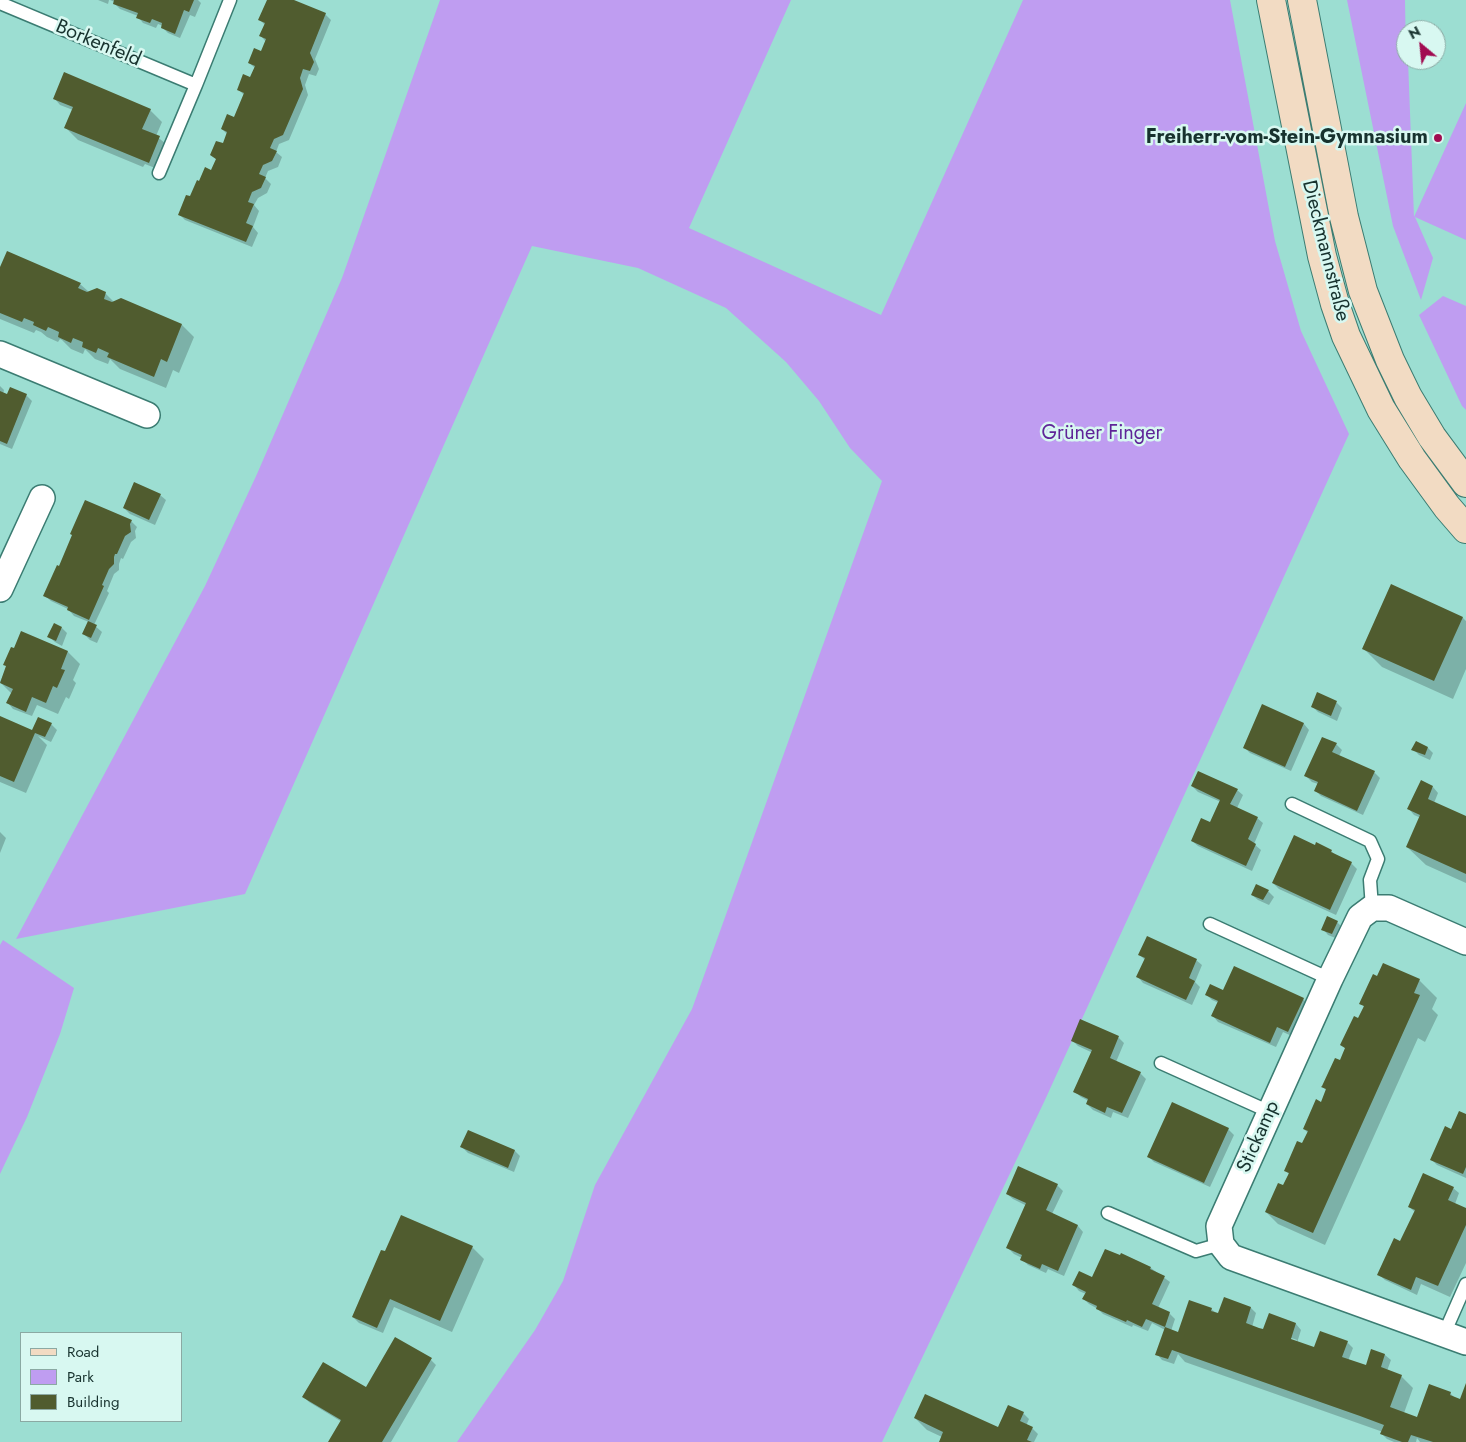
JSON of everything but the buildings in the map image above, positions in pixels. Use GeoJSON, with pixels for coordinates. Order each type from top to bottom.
{"type":"FeatureCollection","features":[{"type":"Feature","properties":{"kind":"street","name":"Dieckmannstraße"},"geometry":{"type":"LineString","coordinates":[[1271,0],[1322,256],[1346,336],[1378,402],[1412,459],[1441,500],[1466,529]]}},
{"type":"Feature","properties":{"kind":"street","name":"Dieckmannstraße"},"geometry":{"type":"LineString","coordinates":[[1302,0],[1344,217],[1363,291],[1378,331],[1405,391],[1432,437],[1466,483]]}},
{"type":"Feature","properties":{"kind":"street"},"geometry":{"type":"LineString","coordinates":[[0,354],[147,415]]}},
{"type":"Feature","properties":{"kind":"street"},"geometry":{"type":"LineString","coordinates":[[0,589],[42,498]]}},
{"type":"Feature","properties":{"kind":"street"},"geometry":{"type":"LineString","coordinates":[[1372,908],[1389,908],[1466,942]]}},
{"type":"Feature","properties":{"kind":"street","name":"Stickamp"},"geometry":{"type":"LineString","coordinates":[[1221,1244],[1219,1226],[1270,1112],[1360,917],[1372,908]]}},
{"type":"Feature","properties":{"kind":"street"},"geometry":{"type":"LineString","coordinates":[[1221,1244],[1231,1257],[1455,1338]]}},
{"type":"Feature","properties":{"kind":"lane"},"geometry":{"type":"LineString","coordinates":[[159,173],[230,0]]}},
{"type":"Feature","properties":{"kind":"lane","name":"Borkenfeld"},"geometry":{"type":"LineString","coordinates":[[0,3],[196,85]]}},
{"type":"Feature","properties":{"kind":"lane"},"geometry":{"type":"LineString","coordinates":[[1292,804],[1370,841],[1378,859],[1370,880],[1372,908]]}},
{"type":"Feature","properties":{"kind":"lane"},"geometry":{"type":"LineString","coordinates":[[1210,924],[1330,979]]}},
{"type":"Feature","properties":{"kind":"lane"},"geometry":{"type":"LineString","coordinates":[[1161,1063],[1270,1112]]}},
{"type":"Feature","properties":{"kind":"lane"},"geometry":{"type":"LineString","coordinates":[[1108,1213],[1196,1250],[1221,1244]]}},
{"type":"Feature","properties":{"kind":"lane"},"geometry":{"type":"LineString","coordinates":[[1455,1338],[1466,1284]]}},
{"type":"Feature","properties":{"kind":"green space","name":"Grüner Finger"},"geometry":{"type":"Polygon","coordinates":[[[440,0],[791,0],[689,228],[881,315],[1023,0],[1230,0],[1275,241],[1301,331],[1349,434],[1044,1102],[882,1442],[457,1442],[535,1330],[563,1281],[595,1185],[692,1009],[882,481],[850,448],[819,401],[786,362],[726,308],[638,268],[532,246],[245,894],[16,939],[205,586],[257,474],[342,278],[440,0]]]}},
{"type":"Feature","properties":{"kind":"green space"},"geometry":{"type":"Polygon","coordinates":[[[1347,0],[1405,0],[1405,20],[1396,20],[1396,70],[1408,70],[1414,217],[1466,103],[1466,240],[1415,217],[1433,258],[1421,300],[1393,226],[1347,0]]]}},
{"type":"Feature","properties":{"kind":"green space"},"geometry":{"type":"Polygon","coordinates":[[[1443,296],[1466,306],[1466,410],[1462,406],[1419,315],[1443,296]]]}},
{"type":"Feature","properties":{"kind":"green space"},"geometry":{"type":"Polygon","coordinates":[[[3,940],[74,988],[60,1034],[27,1117],[0,1174],[0,945],[3,940]]]}},
{"type":"Feature","properties":{"kind":"place","name":"Freiherr-vom-Stein-Gymnasium"},"geometry":{"type":"Point","coordinates":[1438,138]}}]}
